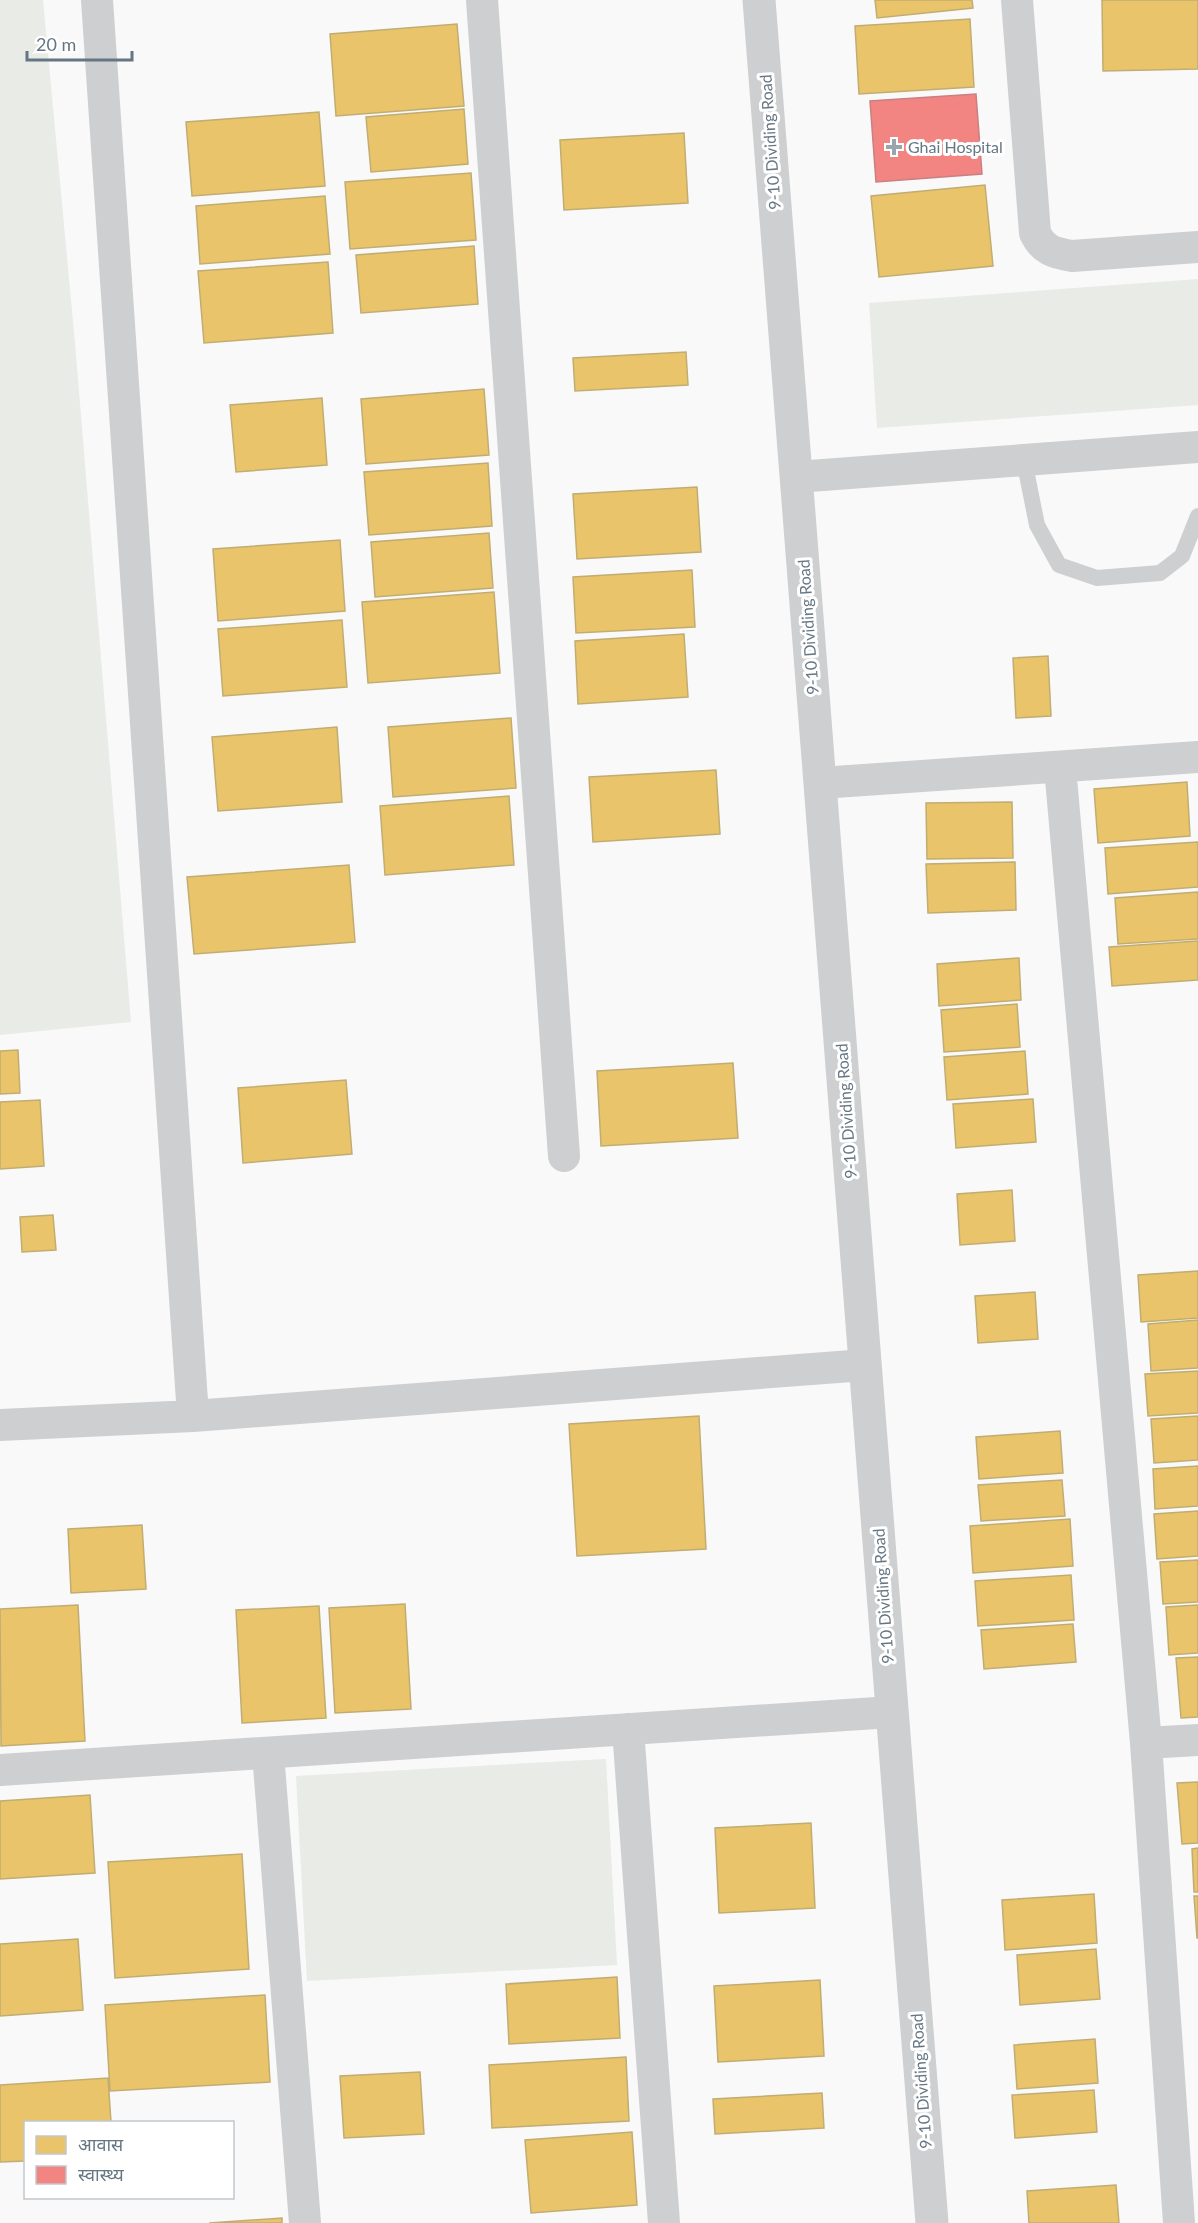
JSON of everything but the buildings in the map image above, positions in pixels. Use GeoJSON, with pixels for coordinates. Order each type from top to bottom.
{"type":"FeatureCollection","features":[{"type":"Feature","properties":{"kind":"street"},"geometry":{"type":"LineString","coordinates":[[96,0],[193,1416]]}},
{"type":"Feature","properties":{"kind":"street"},"geometry":{"type":"LineString","coordinates":[[482,0],[564,1156]]}},
{"type":"Feature","properties":{"kind":"street","name":"9-10 Dividing Road"},"geometry":{"type":"LineString","coordinates":[[759,0],[932,2223]]}},
{"type":"Feature","properties":{"kind":"street"},"geometry":{"type":"LineString","coordinates":[[1017,0],[1035,233],[1041,245],[1054,254],[1072,256],[1198,247]]}},
{"type":"Feature","properties":{"kind":"street"},"geometry":{"type":"LineString","coordinates":[[796,477],[1198,447]]}},
{"type":"Feature","properties":{"kind":"street"},"geometry":{"type":"LineString","coordinates":[[820,783],[1198,757]]}},
{"type":"Feature","properties":{"kind":"street"},"geometry":{"type":"LineString","coordinates":[[1060,767],[1146,1743],[1179,2223]]}},
{"type":"Feature","properties":{"kind":"street"},"geometry":{"type":"LineString","coordinates":[[0,1425],[193,1416],[866,1365]]}},
{"type":"Feature","properties":{"kind":"street"},"geometry":{"type":"LineString","coordinates":[[0,1770],[892,1712]]}},
{"type":"Feature","properties":{"kind":"street"},"geometry":{"type":"LineString","coordinates":[[628,1729],[664,2223]]}},
{"type":"Feature","properties":{"kind":"street"},"geometry":{"type":"LineString","coordinates":[[1146,1743],[1198,1740]]}},
{"type":"Feature","properties":{"kind":"street"},"geometry":{"type":"LineString","coordinates":[[268,1753],[304,2223]]}},
{"type":"Feature","properties":{"kind":"lane"},"geometry":{"type":"LineString","coordinates":[[1024,460],[1037,525],[1059,564],[1097,578],[1160,573],[1182,556],[1198,516]]}},
{"type":"Feature","properties":{"kind":"shaded area"},"geometry":{"type":"Polygon","coordinates":[[[0,0],[43,0],[75,343],[131,1022],[0,1035],[0,0]]]}},
{"type":"Feature","properties":{"kind":"shaded area"},"geometry":{"type":"Polygon","coordinates":[[[1198,279],[1198,405],[877,428],[869,303],[1198,279]]]}},
{"type":"Feature","properties":{"kind":"shaded area"},"geometry":{"type":"Polygon","coordinates":[[[606,1759],[617,1965],[307,1981],[296,1776],[606,1759]]]}},
{"type":"Feature","properties":{"kind":"place","name":"Ghai Hospital"},"geometry":{"type":"Point","coordinates":[894,147]}}]}
